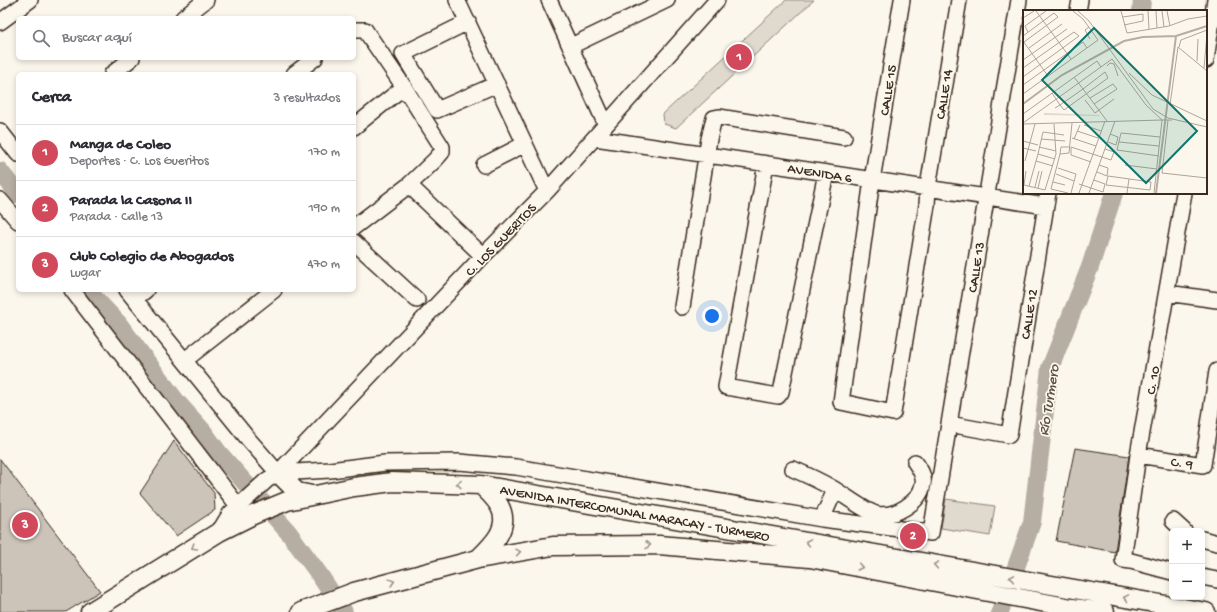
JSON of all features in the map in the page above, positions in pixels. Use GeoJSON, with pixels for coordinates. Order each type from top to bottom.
{"type":"FeatureCollection","features":[{"type":"Feature","properties":{"kind":"main road"},"geometry":{"type":"LineString","coordinates":[[272,477],[297,492],[313,495]]}},
{"type":"Feature","properties":{"kind":"main road","name":"AVENIDA INTERCOMUNAL MARACAY - TURMERO"},"geometry":{"type":"LineString","coordinates":[[90,612],[219,532],[245,507],[392,482],[481,485],[971,580],[1043,602],[1105,612]]}},
{"type":"Feature","properties":{"kind":"main road"},"geometry":{"type":"LineString","coordinates":[[478,558],[493,544],[502,526],[502,512],[492,496],[481,485]]}},
{"type":"Feature","properties":{"kind":"main road","name":"AVENIDA INTERCOMUNAL MARACAY - TURMERO"},"geometry":{"type":"LineString","coordinates":[[317,608],[354,592],[478,558],[553,546],[659,545],[810,558],[971,580],[1049,585],[1206,612]]}},
{"type":"Feature","properties":{"kind":"main road"},"geometry":{"type":"LineString","coordinates":[[106,612],[116,595]]}},
{"type":"Feature","properties":{"kind":"street"},"geometry":{"type":"LineString","coordinates":[[0,22],[30,0]]}},
{"type":"Feature","properties":{"kind":"street"},"geometry":{"type":"LineString","coordinates":[[186,16],[206,0]]}},
{"type":"Feature","properties":{"kind":"street"},"geometry":{"type":"LineString","coordinates":[[457,0],[547,191]]}},
{"type":"Feature","properties":{"kind":"street"},"geometry":{"type":"LineString","coordinates":[[549,0],[606,125]]}},
{"type":"Feature","properties":{"kind":"street"},"geometry":{"type":"LineString","coordinates":[[571,46],[668,0]]}},
{"type":"Feature","properties":{"kind":"street","name":"C. LOS GUERITOS"},"geometry":{"type":"LineString","coordinates":[[245,507],[483,256],[547,191],[717,0]]}},
{"type":"Feature","properties":{"kind":"street","name":"CALLE 15"},"geometry":{"type":"LineString","coordinates":[[902,0],[872,180],[841,402],[893,413],[927,205],[928,187]]}},
{"type":"Feature","properties":{"kind":"street","name":"CALLE 14"},"geometry":{"type":"LineString","coordinates":[[928,187],[959,0]]}},
{"type":"Feature","properties":{"kind":"street","name":"CALLE 13"},"geometry":{"type":"LineString","coordinates":[[822,518],[931,533],[1019,0]]}},
{"type":"Feature","properties":{"kind":"street"},"geometry":{"type":"LineString","coordinates":[[1078,10],[1080,0]]}},
{"type":"Feature","properties":{"kind":"street"},"geometry":{"type":"LineString","coordinates":[[1207,54],[1215,0]]}},
{"type":"Feature","properties":{"kind":"street"},"geometry":{"type":"LineString","coordinates":[[468,22],[403,54],[437,110],[497,84]]}},
{"type":"Feature","properties":{"kind":"street"},"geometry":{"type":"LineString","coordinates":[[356,30],[365,30],[404,87],[442,147],[442,152],[409,185],[356,225]]}},
{"type":"Feature","properties":{"kind":"street"},"geometry":{"type":"LineString","coordinates":[[114,72],[130,60]]}},
{"type":"Feature","properties":{"kind":"street"},"geometry":{"type":"LineString","coordinates":[[297,72],[312,60]]}},
{"type":"Feature","properties":{"kind":"street"},"geometry":{"type":"LineString","coordinates":[[1207,61],[1217,64]]}},
{"type":"Feature","properties":{"kind":"street"},"geometry":{"type":"LineString","coordinates":[[356,125],[404,87]]}},
{"type":"Feature","properties":{"kind":"street"},"geometry":{"type":"LineString","coordinates":[[682,307],[714,118],[719,117],[844,137]]}},
{"type":"Feature","properties":{"kind":"street"},"geometry":{"type":"LineString","coordinates":[[0,131],[16,149]]}},
{"type":"Feature","properties":{"kind":"street","name":"AVENIDA 6"},"geometry":{"type":"LineString","coordinates":[[595,138],[987,197],[1047,199]]}},
{"type":"Feature","properties":{"kind":"street"},"geometry":{"type":"LineString","coordinates":[[484,165],[525,144]]}},
{"type":"Feature","properties":{"kind":"street"},"geometry":{"type":"LineString","coordinates":[[766,164],[726,387],[778,396],[782,392],[826,173]]}},
{"type":"Feature","properties":{"kind":"street"},"geometry":{"type":"LineString","coordinates":[[409,185],[483,256]]}},
{"type":"Feature","properties":{"kind":"street","name":"C. 10"},"geometry":{"type":"LineString","coordinates":[[1169,571],[1123,560],[1131,514],[1138,455],[1184,194]]}},
{"type":"Feature","properties":{"kind":"street","name":"CALLE 12"},"geometry":{"type":"LineString","coordinates":[[949,424],[1009,435],[1047,199]]}},
{"type":"Feature","properties":{"kind":"street"},"geometry":{"type":"LineString","coordinates":[[0,200],[16,219]]}},
{"type":"Feature","properties":{"kind":"street"},"geometry":{"type":"LineString","coordinates":[[356,244],[416,300]]}},
{"type":"Feature","properties":{"kind":"street"},"geometry":{"type":"LineString","coordinates":[[74,292],[245,507]]}},
{"type":"Feature","properties":{"kind":"street"},"geometry":{"type":"LineString","coordinates":[[185,360],[271,292]]}},
{"type":"Feature","properties":{"kind":"street"},"geometry":{"type":"LineString","coordinates":[[136,293],[185,360],[249,440],[272,477],[385,463],[459,462],[516,467],[822,518],[835,490]]}},
{"type":"Feature","properties":{"kind":"street"},"geometry":{"type":"LineString","coordinates":[[1167,293],[1217,300]]}},
{"type":"Feature","properties":{"kind":"street","name":"C. 9"},"geometry":{"type":"LineString","coordinates":[[1138,455],[1202,465],[1217,371]]}},
{"type":"Feature","properties":{"kind":"street"},"geometry":{"type":"LineString","coordinates":[[793,469],[815,478],[875,514],[890,514],[902,509],[917,498],[924,484],[922,472],[915,462]]}},
{"type":"Feature","properties":{"kind":"street"},"geometry":{"type":"LineString","coordinates":[[1173,521],[1181,528]]}},
{"type":"Feature","properties":{"kind":"street"},"geometry":{"type":"LineString","coordinates":[[1205,540],[1217,543]]}},
{"type":"Feature","properties":{"kind":"street"},"geometry":{"type":"LineString","coordinates":[[1205,578],[1217,580]]}},
{"type":"Feature","properties":{"kind":"shaded area"},"geometry":{"type":"Polygon","coordinates":[[[786,0],[814,0],[676,128],[664,124],[663,114],[786,0]]]}},
{"type":"Feature","properties":{"kind":"shaded area"},"geometry":{"type":"Polygon","coordinates":[[[946,499],[995,506],[990,536],[941,528],[946,499]]]}},
{"type":"Feature","properties":{"kind":"building"},"geometry":{"type":"Polygon","coordinates":[[[174,441],[214,493],[215,510],[176,536],[140,493],[174,441]]]}},
{"type":"Feature","properties":{"kind":"building"},"geometry":{"type":"Polygon","coordinates":[[[1075,448],[1129,456],[1115,552],[1056,541],[1075,448]]]}},
{"type":"Feature","properties":{"kind":"building"},"geometry":{"type":"Polygon","coordinates":[[[0,459],[100,591],[66,612],[0,612],[0,459]]]}},
{"type":"Feature","properties":{"kind":"waterway","name":"Río Turmero"},"geometry":{"type":"LineString","coordinates":[[1141,10],[1142,0]]}},
{"type":"Feature","properties":{"kind":"waterway"},"geometry":{"type":"LineString","coordinates":[[0,171],[16,191]]}},
{"type":"Feature","properties":{"kind":"waterway","name":"Río Turmero"},"geometry":{"type":"LineString","coordinates":[[1000,612],[1032,522],[1050,368],[1090,267],[1114,194]]}},
{"type":"Feature","properties":{"kind":"waterway"},"geometry":{"type":"LineString","coordinates":[[89,292],[119,324],[177,402],[203,431],[219,453],[289,533],[344,612]]}},
{"type":"Feature","properties":{"kind":"place","name":"Manga de Coleo"},"geometry":{"type":"Point","coordinates":[739,57]}},
{"type":"Feature","properties":{"kind":"place","name":"Club Colegio de Abogados"},"geometry":{"type":"Point","coordinates":[25,525]}},
{"type":"Feature","properties":{"kind":"place","name":"Parada la Casona II"},"geometry":{"type":"Point","coordinates":[913,536]}}]}
